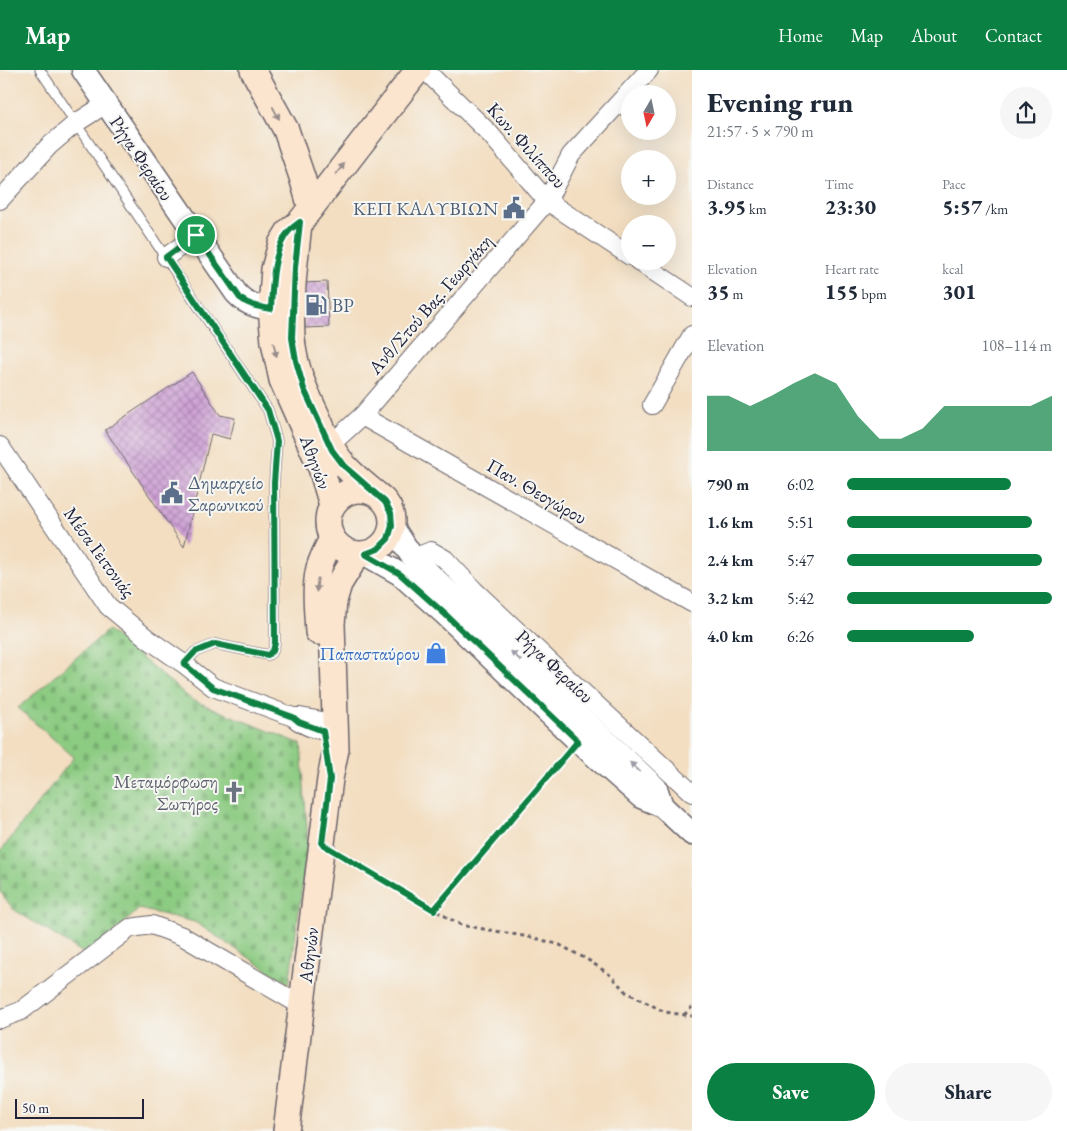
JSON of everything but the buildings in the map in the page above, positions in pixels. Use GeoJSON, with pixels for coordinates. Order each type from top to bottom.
{"type":"FeatureCollection","features":[{"type":"Feature","properties":{"kind":"main road"},"geometry":{"type":"LineString","coordinates":[[253,70],[286,130],[302,177],[305,215]]}},
{"type":"Feature","properties":{"kind":"main road","name":"Αθηνών"},"geometry":{"type":"LineString","coordinates":[[375,493],[344,466],[330,445],[304,389],[296,361],[290,320],[274,269],[281,244],[289,231],[305,215],[418,70]]}},
{"type":"Feature","properties":{"kind":"main road","name":"Αθηνών"},"geometry":{"type":"LineString","coordinates":[[305,215],[300,273],[290,320],[274,342],[282,380],[321,468],[332,504]]}},
{"type":"Feature","properties":{"kind":"main road"},"geometry":{"type":"LineString","coordinates":[[363,490],[375,493],[385,502],[391,513],[392,526],[388,539],[378,549],[361,554],[352,554],[340,548],[332,539],[328,527],[328,515],[332,504],[350,491],[363,490]]}},
{"type":"Feature","properties":{"kind":"main road","name":"Αθηνών"},"geometry":{"type":"LineString","coordinates":[[286,1131],[330,779],[336,749],[329,726],[317,584],[324,554],[332,539]]}},
{"type":"Feature","properties":{"kind":"main road","name":"Αθηνών"},"geometry":{"type":"LineString","coordinates":[[329,726],[334,601],[339,584],[361,554]]}},
{"type":"Feature","properties":{"kind":"street","name":"Ρήγα Φεραίου"},"geometry":{"type":"LineString","coordinates":[[83,70],[240,298],[254,306],[290,320]]}},
{"type":"Feature","properties":{"kind":"street","name":"Κων. Φιλίππου"},"geometry":{"type":"LineString","coordinates":[[425,70],[490,134],[547,201],[621,250]]}},
{"type":"Feature","properties":{"kind":"street","name":"Ανθ/Στού Βας. Γεωργάκη"},"geometry":{"type":"LineString","coordinates":[[330,445],[362,416],[547,201],[571,155],[649,70]]}},
{"type":"Feature","properties":{"kind":"street"},"geometry":{"type":"LineString","coordinates":[[0,200],[50,146],[76,122],[106,104]]}},
{"type":"Feature","properties":{"kind":"street"},"geometry":{"type":"LineString","coordinates":[[166,257],[196,235]]}},
{"type":"Feature","properties":{"kind":"street"},"geometry":{"type":"LineString","coordinates":[[652,270],[692,297]]}},
{"type":"Feature","properties":{"kind":"street"},"geometry":{"type":"LineString","coordinates":[[652,405],[692,335]]}},
{"type":"Feature","properties":{"kind":"street","name":"Παν. Θεογώρου"},"geometry":{"type":"LineString","coordinates":[[362,416],[690,598]]}},
{"type":"Feature","properties":{"kind":"street","name":"Μέσα Γειτονιάς"},"geometry":{"type":"LineString","coordinates":[[0,446],[108,606],[213,688],[293,717],[300,717],[329,726]]}},
{"type":"Feature","properties":{"kind":"street","name":"Ρήγα Φεραίου"},"geometry":{"type":"LineString","coordinates":[[392,526],[413,558],[656,788],[662,806]]}},
{"type":"Feature","properties":{"kind":"street","name":"Ρήγα Φεραίου"},"geometry":{"type":"LineString","coordinates":[[413,558],[430,551],[445,559],[514,628],[687,790]]}},
{"type":"Feature","properties":{"kind":"street","name":"Ρήγα Φεραίου"},"geometry":{"type":"LineString","coordinates":[[361,554],[400,574],[446,615],[578,741],[641,797],[662,806],[692,834]]}},
{"type":"Feature","properties":{"kind":"street"},"geometry":{"type":"LineString","coordinates":[[662,806],[687,790]]}},
{"type":"Feature","properties":{"kind":"street"},"geometry":{"type":"LineString","coordinates":[[0,1019],[21,1011],[130,928],[152,924],[182,936],[302,1006]]}},
{"type":"Feature","properties":{"kind":"lane"},"geometry":{"type":"LineString","coordinates":[[40,70],[268,410],[277,441],[274,483],[275,643],[273,651],[268,655],[215,644],[195,652],[184,664]]}},
{"type":"Feature","properties":{"kind":"path"},"geometry":{"type":"LineString","coordinates":[[434,910],[578,741]]}},
{"type":"Feature","properties":{"kind":"path"},"geometry":{"type":"LineString","coordinates":[[322,844],[461,925],[526,936],[560,945],[609,974],[626,992],[665,1012],[692,1016]]}},
{"type":"Feature","properties":{"kind":"path"},"geometry":{"type":"LineString","coordinates":[[684,1015],[692,1006]]}},
{"type":"Feature","properties":{"kind":"green space"},"geometry":{"type":"Polygon","coordinates":[[[108,630],[192,700],[301,744],[308,843],[289,984],[195,922],[139,909],[88,956],[13,909],[0,891],[0,852],[74,757],[18,708],[108,630]]]}},
{"type":"Feature","properties":{"kind":"place","name":"ΚΕΠ ΚΑΛΥΒΙΩΝ"},"geometry":{"type":"Point","coordinates":[514,208]}},
{"type":"Feature","properties":{"kind":"place","name":"BP"},"geometry":{"type":"Point","coordinates":[316,305]}},
{"type":"Feature","properties":{"kind":"place","name":"Δημαρχείο Σαρωνικού"},"geometry":{"type":"Point","coordinates":[172,493]}},
{"type":"Feature","properties":{"kind":"place","name":"Παπασταύρου"},"geometry":{"type":"Point","coordinates":[436,653]}},
{"type":"Feature","properties":{"kind":"place","name":"Μεταμόρφωση Σωτήρος"},"geometry":{"type":"Point","coordinates":[234,792]}},
{"type":"Feature","properties":{"kind":"route"},"geometry":{"type":"LineString","coordinates":[[300,222],[296,252],[292,338],[304,389],[332,450],[344,466],[385,502],[391,513],[392,526],[388,539],[378,549],[365,554],[400,574],[446,615],[578,741],[434,910],[322,844],[330,779],[323,731],[299,722],[293,717],[213,688],[184,664],[195,652],[215,644],[268,655],[273,651],[275,643],[274,483],[277,441],[268,410],[166,257],[196,235],[240,298],[254,306],[271,309],[274,269],[281,244],[289,231],[300,222]]}}]}
